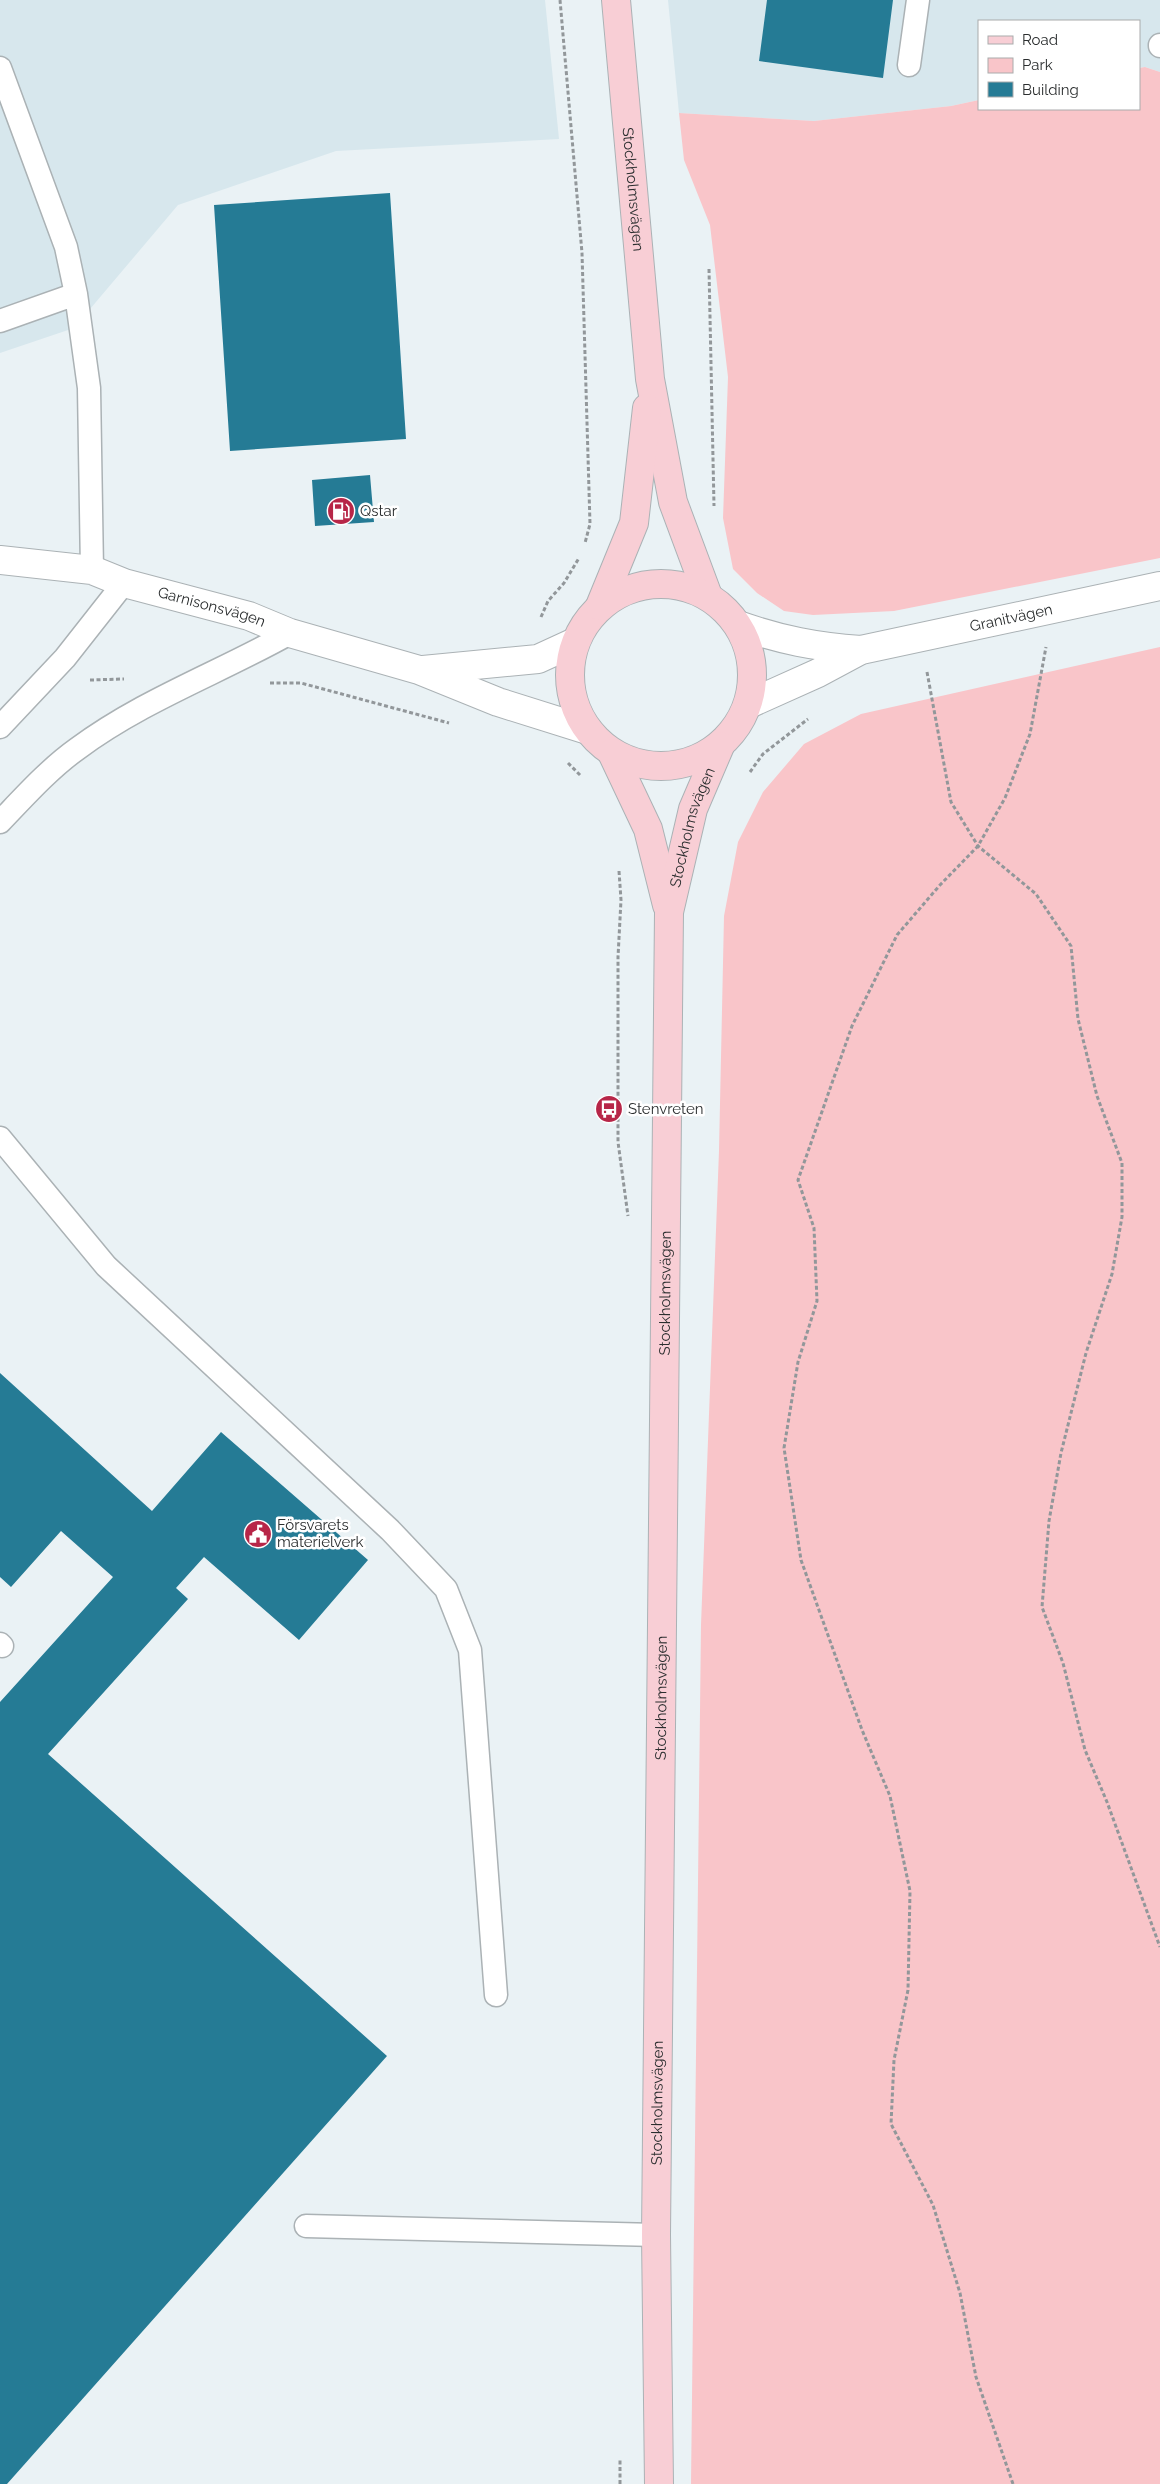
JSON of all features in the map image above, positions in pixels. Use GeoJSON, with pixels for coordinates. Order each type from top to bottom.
{"type":"FeatureCollection","features":[{"type":"Feature","properties":{"kind":"main road","name":"Stockholmsvägen"},"geometry":{"type":"LineString","coordinates":[[616,0],[650,379],[673,502],[708,596]]}},
{"type":"Feature","properties":{"kind":"main road","name":"Stockholmsvägen"},"geometry":{"type":"LineString","coordinates":[[600,606],[634,523],[650,379]]}},
{"type":"Feature","properties":{"kind":"main road"},"geometry":{"type":"LineString","coordinates":[[720,746],[686,764],[647,766],[612,753],[584,730],[569,682],[575,642],[600,606],[624,590],[653,583],[682,585],[708,596],[738,625],[753,663],[749,704]]}},
{"type":"Feature","properties":{"kind":"main road","name":"Stockholmsvägen"},"geometry":{"type":"LineString","coordinates":[[659,2484],[656,2235],[669,912],[693,809],[720,746],[749,704]]}},
{"type":"Feature","properties":{"kind":"main road","name":"Stockholmsvägen"},"geometry":{"type":"LineString","coordinates":[[612,753],[648,829],[669,912]]}},
{"type":"Feature","properties":{"kind":"street","name":"Garnisonsvägen"},"geometry":{"type":"LineString","coordinates":[[0,560],[92,570],[124,583],[249,616],[290,633],[419,670],[498,702],[584,730]]}},
{"type":"Feature","properties":{"kind":"street","name":"Granitvägen"},"geometry":{"type":"LineString","coordinates":[[738,625],[773,637],[816,647],[861,650],[1160,586]]}},
{"type":"Feature","properties":{"kind":"street","name":"Garnisonsvägen"},"geometry":{"type":"LineString","coordinates":[[419,670],[538,658],[575,642]]}},
{"type":"Feature","properties":{"kind":"street","name":"Granitvägen"},"geometry":{"type":"LineString","coordinates":[[749,704],[818,673],[861,650]]}},
{"type":"Feature","properties":{"kind":"lane"},"geometry":{"type":"LineString","coordinates":[[909,65],[918,0]]}},
{"type":"Feature","properties":{"kind":"lane"},"geometry":{"type":"LineString","coordinates":[[0,68],[66,247],[76,294],[89,388],[92,570]]}},
{"type":"Feature","properties":{"kind":"lane"},"geometry":{"type":"LineString","coordinates":[[0,321],[76,294]]}},
{"type":"Feature","properties":{"kind":"lane"},"geometry":{"type":"LineString","coordinates":[[0,727],[65,658],[124,583]]}},
{"type":"Feature","properties":{"kind":"lane"},"geometry":{"type":"LineString","coordinates":[[0,822],[76,749],[155,700],[254,653],[290,633]]}},
{"type":"Feature","properties":{"kind":"lane"},"geometry":{"type":"LineString","coordinates":[[0,1138],[106,1266],[390,1530],[446,1589],[470,1650],[496,1995]]}},
{"type":"Feature","properties":{"kind":"lane"},"geometry":{"type":"LineString","coordinates":[[306,2226],[656,2235]]}},
{"type":"Feature","properties":{"kind":"path"},"geometry":{"type":"LineString","coordinates":[[538,658],[539,621],[548,601],[564,583],[582,552],[590,524],[582,253],[560,0]]}},
{"type":"Feature","properties":{"kind":"path"},"geometry":{"type":"LineString","coordinates":[[709,269],[714,510]]}},
{"type":"Feature","properties":{"kind":"path"},"geometry":{"type":"LineString","coordinates":[[1037,649],[1055,645]]}},
{"type":"Feature","properties":{"kind":"path"},"geometry":{"type":"LineString","coordinates":[[1013,2484],[976,2377],[960,2294],[933,2205],[890,2124],[894,2060],[908,1990],[910,1891],[890,1796],[862,1730],[801,1560],[784,1448],[798,1362],[817,1301],[814,1228],[798,1180],[852,1026],[897,935],[940,885],[978,846],[1005,798],[1030,734],[1046,647]]}},
{"type":"Feature","properties":{"kind":"path"},"geometry":{"type":"LineString","coordinates":[[919,674],[936,670]]}},
{"type":"Feature","properties":{"kind":"path"},"geometry":{"type":"LineString","coordinates":[[927,672],[950,802],[978,846],[1036,894],[1071,946],[1078,1019],[1097,1096],[1122,1163],[1122,1217],[1112,1274],[1086,1353],[1061,1453],[1049,1521],[1042,1607],[1063,1663],[1085,1750],[1107,1802],[1160,1947]]}},
{"type":"Feature","properties":{"kind":"path"},"geometry":{"type":"LineString","coordinates":[[37,687],[102,678],[130,679]]}},
{"type":"Feature","properties":{"kind":"path"},"geometry":{"type":"LineString","coordinates":[[266,683],[301,683],[455,725]]}},
{"type":"Feature","properties":{"kind":"path"},"geometry":{"type":"LineString","coordinates":[[746,777],[763,754],[814,714]]}},
{"type":"Feature","properties":{"kind":"path"},"geometry":{"type":"LineString","coordinates":[[566,760],[583,778]]}},
{"type":"Feature","properties":{"kind":"path"},"geometry":{"type":"LineString","coordinates":[[619,862],[621,900],[618,957],[618,1142],[628,1225]]}},
{"type":"Feature","properties":{"kind":"path"},"geometry":{"type":"LineString","coordinates":[[620,2454],[620,2484]]}},
{"type":"Feature","properties":{"kind":"shaded area"},"geometry":{"type":"Polygon","coordinates":[[[0,0],[545,0],[559,139],[336,151],[178,205],[74,328],[0,353],[0,0]]]}},
{"type":"Feature","properties":{"kind":"shaded area"},"geometry":{"type":"Polygon","coordinates":[[[668,0],[1160,0],[1160,72],[1145,67],[1140,68],[1140,20],[978,20],[978,100],[951,106],[814,121],[679,113],[668,0]]]}},
{"type":"Feature","properties":{"kind":"green space"},"geometry":{"type":"Polygon","coordinates":[[[1145,67],[1160,72],[1160,558],[894,611],[813,615],[784,611],[757,593],[733,569],[723,518],[728,377],[710,225],[684,160],[679,113],[814,121],[951,106],[978,100],[978,110],[1140,110],[1140,68],[1145,67]]]}},
{"type":"Feature","properties":{"kind":"green space"},"geometry":{"type":"Polygon","coordinates":[[[1160,647],[1160,2484],[691,2484],[701,1625],[719,1151],[724,916],[738,842],[763,792],[804,744],[861,714],[1160,647]]]}},
{"type":"Feature","properties":{"kind":"building"},"geometry":{"type":"Polygon","coordinates":[[[767,0],[893,0],[883,78],[759,61],[767,0]]]}},
{"type":"Feature","properties":{"kind":"building"},"geometry":{"type":"Polygon","coordinates":[[[390,193],[406,439],[230,451],[214,205],[390,193]]]}},
{"type":"Feature","properties":{"kind":"building"},"geometry":{"type":"Polygon","coordinates":[[[370,475],[374,522],[315,526],[312,480],[370,475]]]}},
{"type":"Feature","properties":{"kind":"building"},"geometry":{"type":"Polygon","coordinates":[[[0,1373],[152,1511],[221,1432],[368,1560],[299,1640],[204,1557],[176,1588],[188,1599],[48,1754],[387,2056],[7,2484],[0,2484],[0,1702],[113,1577],[61,1531],[11,1587],[0,1577],[0,1373]]]}},
{"type":"Feature","properties":{"kind":"place","name":"Qstar"},"geometry":{"type":"Point","coordinates":[341,511]}},
{"type":"Feature","properties":{"kind":"place","name":"Stenvreten"},"geometry":{"type":"Point","coordinates":[609,1109]}},
{"type":"Feature","properties":{"kind":"place","name":"Försvarets materielverk"},"geometry":{"type":"Point","coordinates":[258,1534]}}]}
